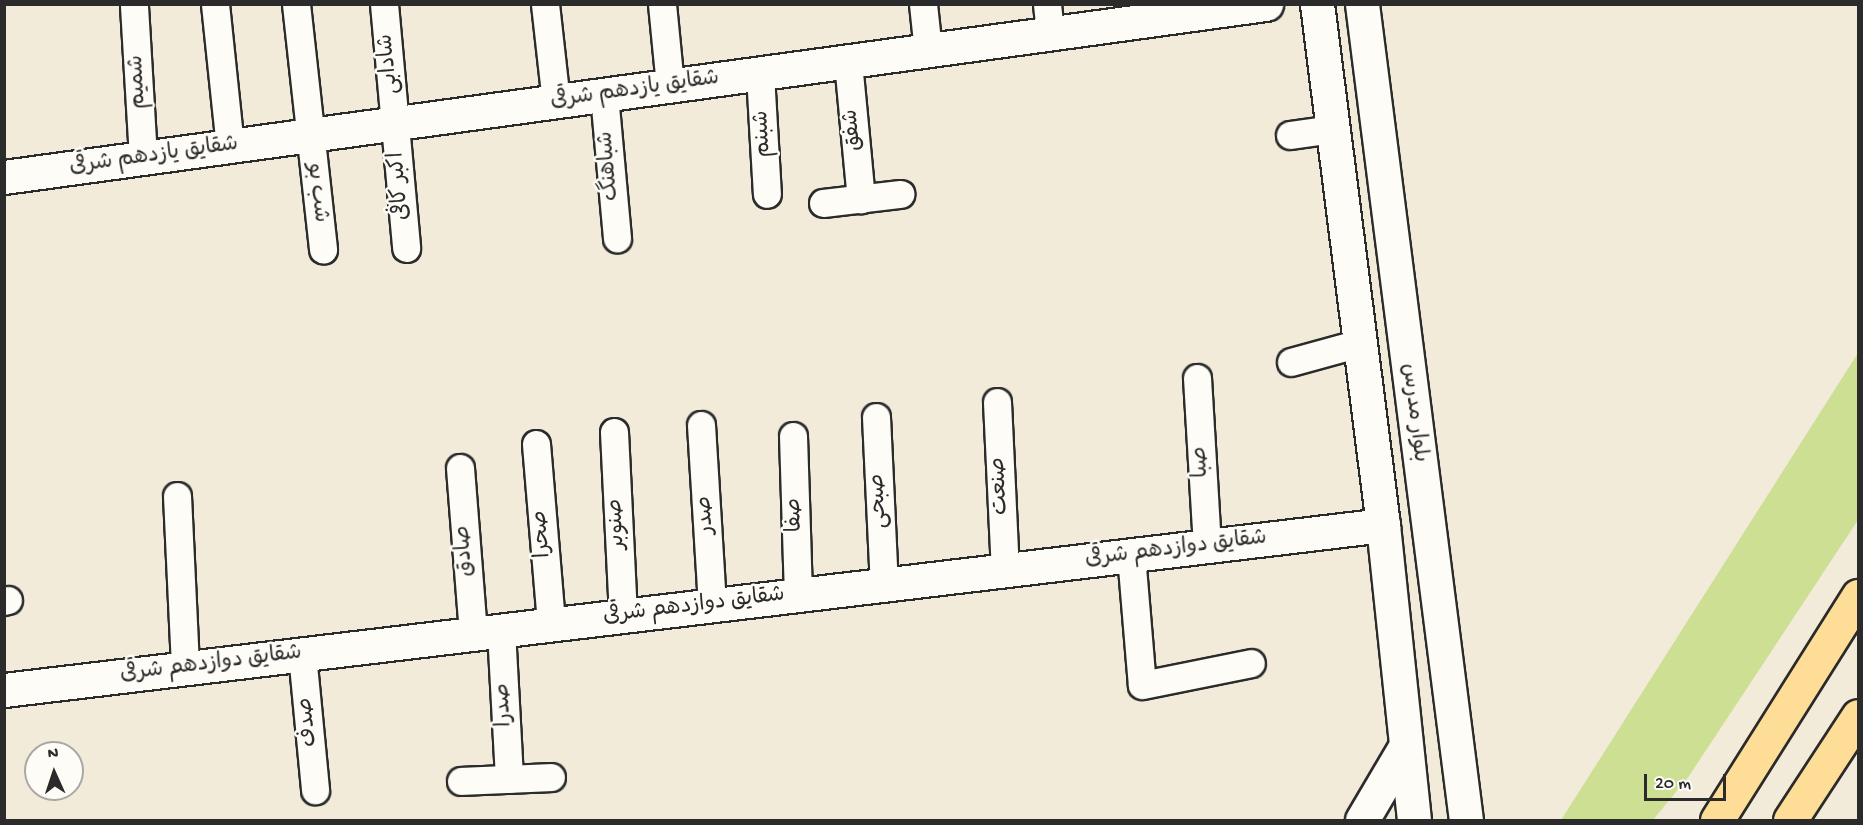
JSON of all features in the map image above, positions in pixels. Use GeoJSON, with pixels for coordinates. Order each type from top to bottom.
{"type":"FeatureCollection","features":[{"type":"Feature","properties":{"kind":"main road"},"geometry":{"type":"LineString","coordinates":[[1717,820],[1858,596]]}},
{"type":"Feature","properties":{"kind":"main road"},"geometry":{"type":"LineString","coordinates":[[1790,820],[1858,716]]}},
{"type":"Feature","properties":{"kind":"street"},"geometry":{"type":"LineString","coordinates":[[215,4],[230,146]]}},
{"type":"Feature","properties":{"kind":"street","name":"شب بو"},"geometry":{"type":"LineString","coordinates":[[296,4],[308,136],[323,250]]}},
{"type":"Feature","properties":{"kind":"street","name":"شادابی"},"geometry":{"type":"LineString","coordinates":[[384,4],[395,124]]}},
{"type":"Feature","properties":{"kind":"street"},"geometry":{"type":"LineString","coordinates":[[545,4],[556,102]]}},
{"type":"Feature","properties":{"kind":"street"},"geometry":{"type":"LineString","coordinates":[[662,4],[670,86]]}},
{"type":"Feature","properties":{"kind":"street"},"geometry":{"type":"LineString","coordinates":[[923,4],[928,51]]}},
{"type":"Feature","properties":{"kind":"street","name":"شقایق یازدهم شرقی"},"geometry":{"type":"LineString","coordinates":[[4,177],[928,51],[1048,19],[1266,4]]}},
{"type":"Feature","properties":{"kind":"street","name":"بلوار مدرس"},"geometry":{"type":"LineString","coordinates":[[1317,4],[1383,525],[1414,820]]}},
{"type":"Feature","properties":{"kind":"street","name":"بلوار مدرس"},"geometry":{"type":"LineString","coordinates":[[1362,4],[1466,820]]}},
{"type":"Feature","properties":{"kind":"street","name":"شمیم"},"geometry":{"type":"LineString","coordinates":[[134,6],[143,158]]}},
{"type":"Feature","properties":{"kind":"street","name":"شفق"},"geometry":{"type":"LineString","coordinates":[[848,62],[861,199]]}},
{"type":"Feature","properties":{"kind":"street","name":"شبنم"},"geometry":{"type":"LineString","coordinates":[[760,74],[767,194]]}},
{"type":"Feature","properties":{"kind":"street","name":"شباهنگ"},"geometry":{"type":"LineString","coordinates":[[604,95],[617,237]]}},
{"type":"Feature","properties":{"kind":"street","name":"اکبر کافی"},"geometry":{"type":"LineString","coordinates":[[395,124],[406,248]]}},
{"type":"Feature","properties":{"kind":"street"},"geometry":{"type":"LineString","coordinates":[[1290,135],[1333,129]]}},
{"type":"Feature","properties":{"kind":"street"},"geometry":{"type":"LineString","coordinates":[[822,203],[900,194]]}},
{"type":"Feature","properties":{"kind":"street"},"geometry":{"type":"LineString","coordinates":[[1292,362],[1360,343]]}},
{"type":"Feature","properties":{"kind":"street","name":"صبا"},"geometry":{"type":"LineString","coordinates":[[1197,378],[1207,546]]}},
{"type":"Feature","properties":{"kind":"street","name":"صنعت"},"geometry":{"type":"LineString","coordinates":[[997,402],[1005,570]]}},
{"type":"Feature","properties":{"kind":"street","name":"صبحی"},"geometry":{"type":"LineString","coordinates":[[876,417],[884,585]]}},
{"type":"Feature","properties":{"kind":"street","name":"صدر"},"geometry":{"type":"LineString","coordinates":[[701,425],[712,605]]}},
{"type":"Feature","properties":{"kind":"street","name":"صنوبر"},"geometry":{"type":"LineString","coordinates":[[614,432],[623,616]]}},
{"type":"Feature","properties":{"kind":"street","name":"صفا"},"geometry":{"type":"LineString","coordinates":[[793,436],[798,595]]}},
{"type":"Feature","properties":{"kind":"street","name":"صحرا"},"geometry":{"type":"LineString","coordinates":[[536,444],[550,624]]}},
{"type":"Feature","properties":{"kind":"street","name":"صادق"},"geometry":{"type":"LineString","coordinates":[[460,468],[487,632]]}},
{"type":"Feature","properties":{"kind":"street"},"geometry":{"type":"LineString","coordinates":[[177,496],[185,668]]}},
{"type":"Feature","properties":{"kind":"street","name":"شقایق دوازدهم شرقی"},"geometry":{"type":"LineString","coordinates":[[4,690],[1383,525]]}},
{"type":"Feature","properties":{"kind":"street"},"geometry":{"type":"LineString","coordinates":[[1131,555],[1142,685],[1251,663]]}},
{"type":"Feature","properties":{"kind":"street","name":"صدرا"},"geometry":{"type":"LineString","coordinates":[[487,632],[509,779]]}},
{"type":"Feature","properties":{"kind":"street","name":"صدف"},"geometry":{"type":"LineString","coordinates":[[302,654],[315,790]]}},
{"type":"Feature","properties":{"kind":"street"},"geometry":{"type":"LineString","coordinates":[[1362,820],[1405,747]]}},
{"type":"Feature","properties":{"kind":"street"},"geometry":{"type":"LineString","coordinates":[[461,781],[551,777]]}},
{"type":"Feature","properties":{"kind":"street"},"geometry":{"type":"LineString","coordinates":[[1698,820],[1743,782]]}},
{"type":"Feature","properties":{"kind":"green space"},"geometry":{"type":"Polygon","coordinates":[[[1858,353],[1858,520],[1689,776],[1653,820],[1561,820],[1858,353]]]}}]}
